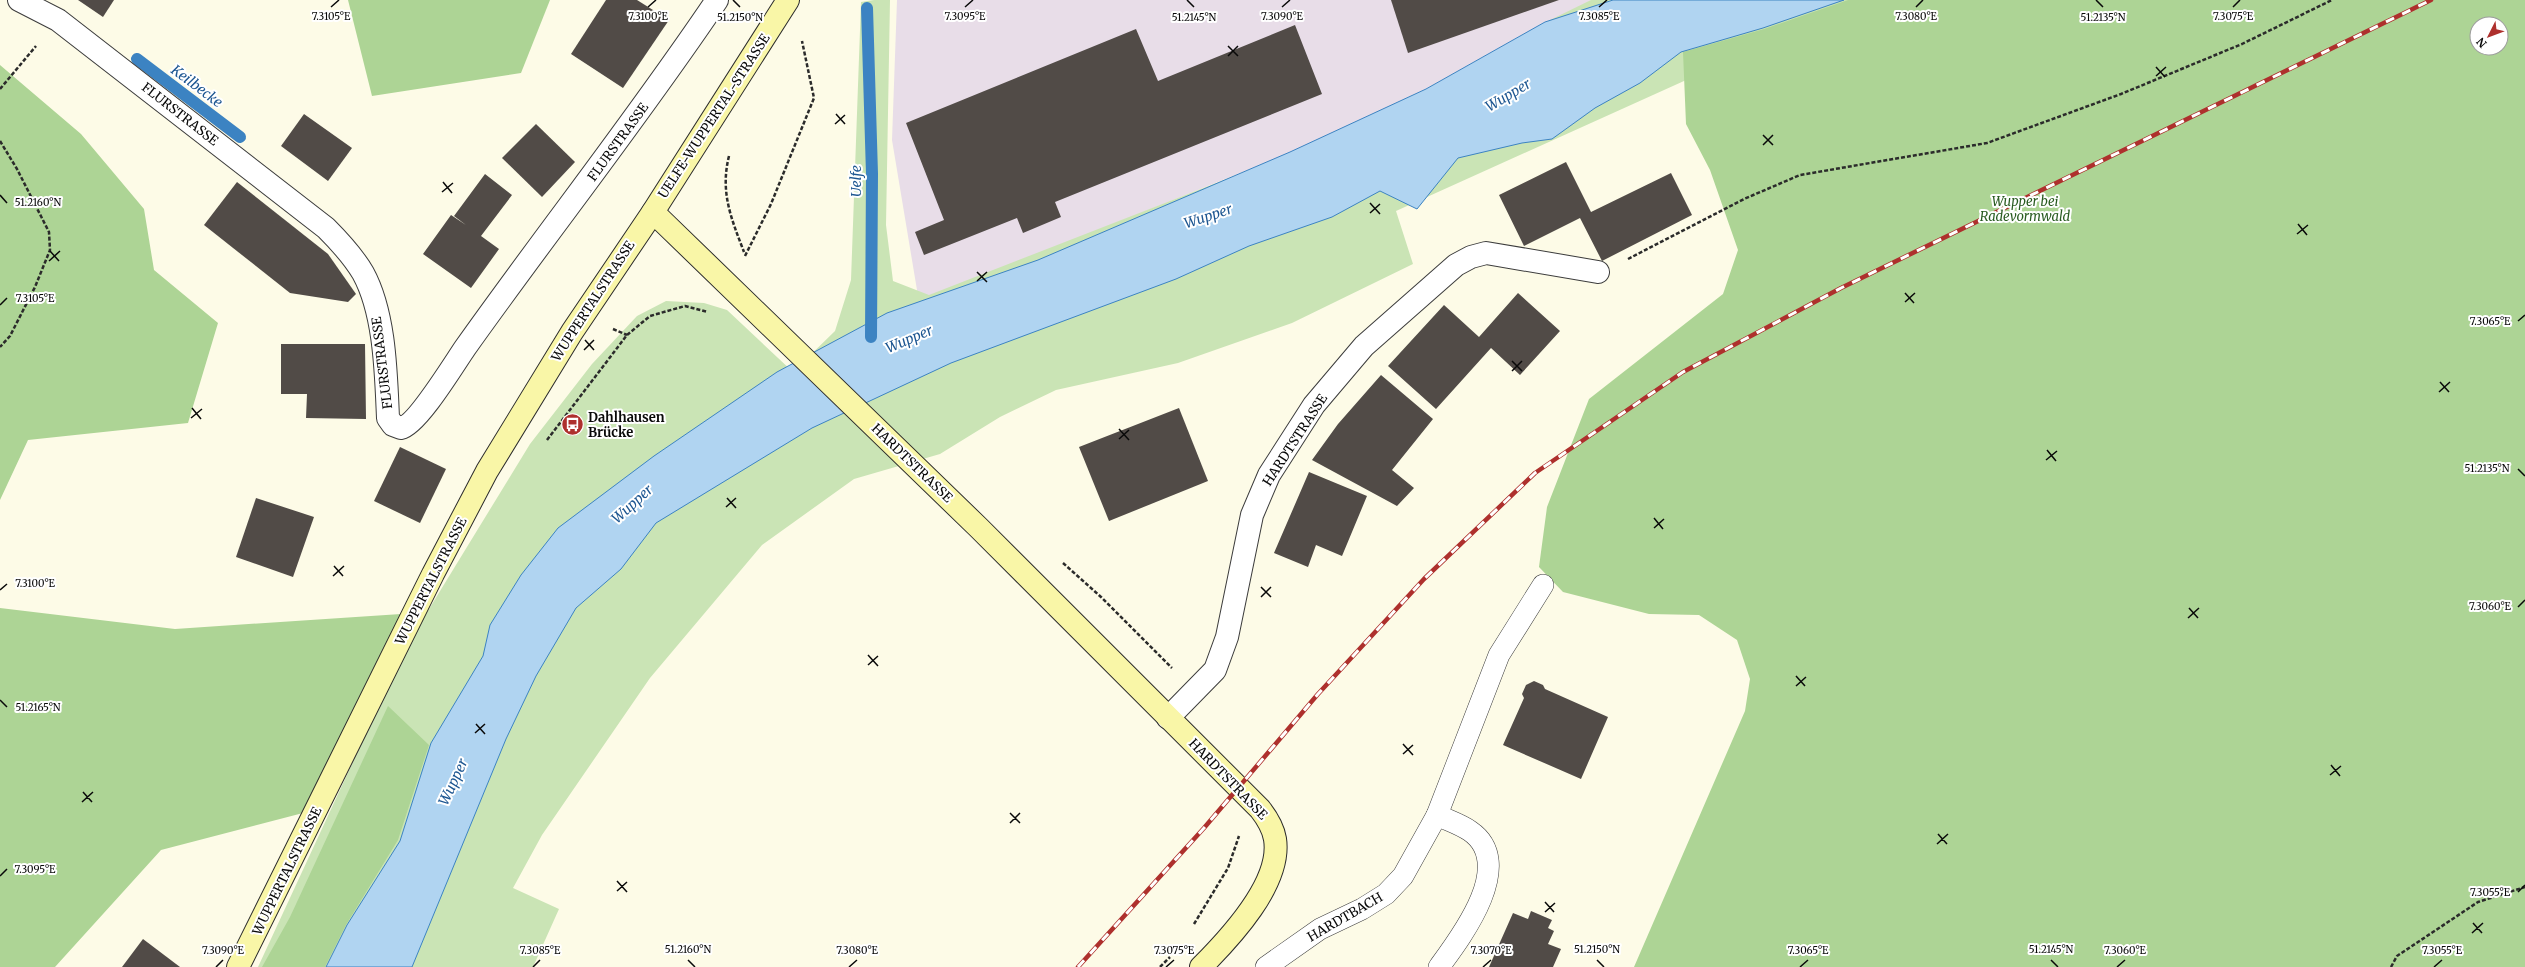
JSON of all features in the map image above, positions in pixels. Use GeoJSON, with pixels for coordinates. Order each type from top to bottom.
{"type":"FeatureCollection","features":[{"type":"Feature","properties":{"kind":"main road","name":"UELFE-WUPPERTAL-STRASSE"},"geometry":{"type":"LineString","coordinates":[[653,212],[788,0]]}},
{"type":"Feature","properties":{"kind":"main road","name":"HARDTSTRASSE"},"geometry":{"type":"LineString","coordinates":[[653,212],[979,528],[1260,809],[1272,827],[1275,838],[1273,868],[1264,888],[1248,913],[1201,967]]}},
{"type":"Feature","properties":{"kind":"main road","name":"WUPPERTALSTRASSE"},"geometry":{"type":"LineString","coordinates":[[238,967],[433,574],[487,471],[572,332],[653,212]]}},
{"type":"Feature","properties":{"kind":"street","name":"FLURSTRASSE"},"geometry":{"type":"LineString","coordinates":[[19,0],[58,20],[326,228],[348,251],[363,274],[374,300],[384,361],[388,418],[393,425],[401,428],[410,423],[432,397],[490,312],[644,107],[717,0]]}},
{"type":"Feature","properties":{"kind":"street","name":"HARDTSTRASSE"},"geometry":{"type":"LineString","coordinates":[[1168,718],[1215,670],[1227,637],[1252,515],[1269,475],[1314,405],[1364,346],[1456,265],[1471,257],[1486,253],[1598,272]]}},
{"type":"Feature","properties":{"kind":"lane","name":"HARDTBACH"},"geometry":{"type":"LineString","coordinates":[[1266,967],[1320,929],[1362,909],[1386,894],[1403,876],[1437,815],[1499,655],[1543,585]]}},
{"type":"Feature","properties":{"kind":"lane"},"geometry":{"type":"LineString","coordinates":[[1437,815],[1470,831],[1484,847],[1489,868],[1480,903],[1465,932],[1439,967]]}},
{"type":"Feature","properties":{"kind":"path"},"geometry":{"type":"LineString","coordinates":[[1598,272],[1744,199],[1800,175],[1987,143],[2121,94],[2235,47],[2332,0]]}},
{"type":"Feature","properties":{"kind":"path"},"geometry":{"type":"LineString","coordinates":[[0,89],[58,20]]}},
{"type":"Feature","properties":{"kind":"path"},"geometry":{"type":"LineString","coordinates":[[745,256],[774,197],[814,98],[801,38]]}},
{"type":"Feature","properties":{"kind":"path"},"geometry":{"type":"LineString","coordinates":[[0,141],[17,169],[49,232],[50,250],[35,287],[10,336],[0,347]]}},
{"type":"Feature","properties":{"kind":"path"},"geometry":{"type":"LineString","coordinates":[[731,148],[724,176],[730,215],[745,256],[750,262]]}},
{"type":"Feature","properties":{"kind":"path"},"geometry":{"type":"LineString","coordinates":[[545,442],[627,335],[650,316],[685,306],[713,313]]}},
{"type":"Feature","properties":{"kind":"path"},"geometry":{"type":"LineString","coordinates":[[1192,928],[1228,868],[1240,830]]}},
{"type":"Feature","properties":{"kind":"path"},"geometry":{"type":"LineString","coordinates":[[2391,967],[2397,956],[2478,902],[2525,886]]}},
{"type":"Feature","properties":{"kind":"path"},"geometry":{"type":"LineString","coordinates":[[1160,967],[1174,952]]}},
{"type":"Feature","properties":{"kind":"shaded area"},"geometry":{"type":"Polygon","coordinates":[[[897,0],[1613,0],[1545,22],[1426,89],[1290,153],[919,302],[892,140],[897,0]]]}},
{"type":"Feature","properties":{"kind":"green space"},"geometry":{"type":"Polygon","coordinates":[[[348,0],[550,0],[521,73],[372,96],[348,0]]]}},
{"type":"Feature","properties":{"kind":"green space","name":"Wupper bei Radevormwald"},"geometry":{"type":"Polygon","coordinates":[[[890,0],[886,225],[893,281],[929,295],[1411,107],[1546,22],[1591,0],[2525,0],[2525,857],[1750,413],[1746,53],[1396,211],[1413,264],[1292,323],[1178,363],[1056,390],[1000,417],[940,454],[854,479],[762,545],[650,678],[542,835],[513,888],[559,909],[533,967],[258,967],[407,645],[530,444],[592,364],[637,316],[666,301],[704,303],[727,310],[793,372],[835,331],[851,280],[861,2],[890,0]]]}},
{"type":"Feature","properties":{"kind":"green space","name":"Wupper bei Radevormwald"},"geometry":{"type":"Polygon","coordinates":[[[1848,0],[2525,0],[2525,967],[1634,967],[1745,711],[1750,679],[1737,640],[1699,615],[1649,614],[1563,592],[1539,567],[1547,507],[1589,399],[1723,294],[1738,250],[1710,170],[1686,124],[1683,52],[1764,29],[1848,0]]]}},
{"type":"Feature","properties":{"kind":"green space"},"geometry":{"type":"Polygon","coordinates":[[[0,65],[81,134],[144,209],[154,270],[218,323],[188,423],[28,440],[0,500],[0,65]]]}},
{"type":"Feature","properties":{"kind":"green space"},"geometry":{"type":"Polygon","coordinates":[[[0,608],[175,629],[401,614],[303,813],[161,850],[55,967],[0,967],[0,608]]]}},
{"type":"Feature","properties":{"kind":"green space"},"geometry":{"type":"Polygon","coordinates":[[[388,706],[429,745],[398,840],[346,925],[325,967],[262,967],[290,917],[388,706]]]}},
{"type":"Feature","properties":{"kind":"water","name":"Wupper"},"geometry":{"type":"Polygon","coordinates":[[[1613,0],[1844,0],[1763,28],[1681,52],[1640,83],[1595,108],[1552,139],[1522,143],[1458,158],[1417,209],[1380,191],[1332,217],[1249,246],[1176,279],[951,363],[812,428],[656,523],[621,569],[576,608],[536,676],[506,739],[412,967],[326,967],[347,925],[400,841],[431,743],[483,656],[490,625],[521,575],[558,528],[654,456],[777,372],[887,313],[1038,260],[1290,152],[1426,89],[1545,22],[1613,0]]]}},
{"type":"Feature","properties":{"kind":"building"},"geometry":{"type":"Polygon","coordinates":[[[78,0],[114,0],[103,17],[78,0]]]}},
{"type":"Feature","properties":{"kind":"building"},"geometry":{"type":"Polygon","coordinates":[[[606,0],[637,0],[669,20],[623,88],[571,54],[606,0]]]}},
{"type":"Feature","properties":{"kind":"building"},"geometry":{"type":"Polygon","coordinates":[[[1391,0],[1559,0],[1408,53],[1391,0]]]}},
{"type":"Feature","properties":{"kind":"building"},"geometry":{"type":"Polygon","coordinates":[[[1295,25],[1322,94],[1055,202],[1061,217],[1023,233],[1017,218],[924,255],[915,232],[944,220],[906,123],[1136,29],[1158,81],[1295,25]]]}},
{"type":"Feature","properties":{"kind":"building"},"geometry":{"type":"Polygon","coordinates":[[[304,114],[352,148],[328,181],[281,146],[304,114]]]}},
{"type":"Feature","properties":{"kind":"building"},"geometry":{"type":"Polygon","coordinates":[[[536,124],[575,162],[542,197],[502,158],[536,124]]]}},
{"type":"Feature","properties":{"kind":"building"},"geometry":{"type":"Polygon","coordinates":[[[1566,162],[1591,212],[1671,173],[1692,215],[1602,261],[1580,218],[1524,246],[1499,195],[1566,162]]]}},
{"type":"Feature","properties":{"kind":"building"},"geometry":{"type":"Polygon","coordinates":[[[485,174],[512,195],[481,236],[499,249],[471,288],[423,254],[451,215],[466,225],[454,216],[485,174]]]}},
{"type":"Feature","properties":{"kind":"building"},"geometry":{"type":"Polygon","coordinates":[[[237,182],[328,254],[356,294],[348,302],[290,293],[204,225],[237,182]]]}},
{"type":"Feature","properties":{"kind":"building"},"geometry":{"type":"Polygon","coordinates":[[[1518,293],[1560,331],[1520,375],[1491,348],[1436,409],[1388,366],[1444,305],[1479,337],[1518,293]]]}},
{"type":"Feature","properties":{"kind":"building"},"geometry":{"type":"Polygon","coordinates":[[[281,344],[365,344],[366,419],[306,418],[307,394],[281,394],[281,344]]]}},
{"type":"Feature","properties":{"kind":"building"},"geometry":{"type":"Polygon","coordinates":[[[1381,375],[1433,419],[1392,470],[1414,488],[1397,506],[1312,460],[1338,424],[1381,375]]]}},
{"type":"Feature","properties":{"kind":"building"},"geometry":{"type":"Polygon","coordinates":[[[1179,408],[1208,481],[1109,521],[1079,447],[1179,408]]]}},
{"type":"Feature","properties":{"kind":"building"},"geometry":{"type":"Polygon","coordinates":[[[400,447],[446,469],[420,523],[374,501],[400,447]]]}},
{"type":"Feature","properties":{"kind":"building"},"geometry":{"type":"Polygon","coordinates":[[[1309,472],[1367,496],[1342,556],[1316,545],[1308,567],[1274,553],[1309,472]]]}},
{"type":"Feature","properties":{"kind":"building"},"geometry":{"type":"Polygon","coordinates":[[[256,498],[314,517],[293,577],[236,557],[256,498]]]}},
{"type":"Feature","properties":{"kind":"building"},"geometry":{"type":"Polygon","coordinates":[[[1534,681],[1543,685],[1545,689],[1608,717],[1581,779],[1503,745],[1524,698],[1522,694],[1526,685],[1534,681]]]}},
{"type":"Feature","properties":{"kind":"building"},"geometry":{"type":"Polygon","coordinates":[[[1531,911],[1552,920],[1548,928],[1554,931],[1548,944],[1561,949],[1553,967],[1489,967],[1513,913],[1528,919],[1531,911]]]}},
{"type":"Feature","properties":{"kind":"building"},"geometry":{"type":"Polygon","coordinates":[[[143,939],[180,967],[122,967],[143,939]]]}},
{"type":"Feature","properties":{"kind":"waterway","name":"Uelfe"},"geometry":{"type":"LineString","coordinates":[[867,8],[872,174],[871,337]]}},
{"type":"Feature","properties":{"kind":"waterway","name":"Keilbecke"},"geometry":{"type":"LineString","coordinates":[[137,59],[240,137]]}},
{"type":"Feature","properties":{"kind":"railway"},"geometry":{"type":"LineString","coordinates":[[1078,967],[1204,828],[1318,694],[1424,579],[1535,473],[1683,372],[1841,288],[2431,0]]}},
{"type":"Feature","properties":{"kind":"place","name":"Dahlhausen Brücke"},"geometry":{"type":"Point","coordinates":[573,424]}}]}
